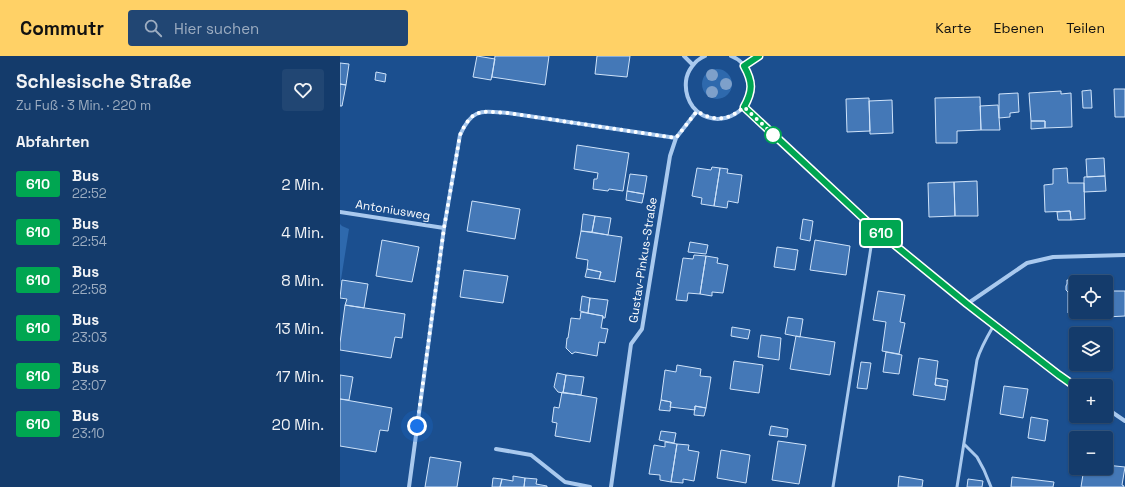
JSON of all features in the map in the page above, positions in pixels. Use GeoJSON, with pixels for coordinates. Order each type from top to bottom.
{"type":"FeatureCollection","features":[{"type":"Feature","properties":{"kind":"street"},"geometry":{"type":"LineString","coordinates":[[684,56],[693,65]]}},
{"type":"Feature","properties":{"kind":"street"},"geometry":{"type":"LineString","coordinates":[[705,56],[693,65],[687,76],[685,89],[689,102],[697,111],[706,117],[716,119],[726,118],[736,114],[744,107],[749,97],[751,87],[749,75],[744,66],[731,56]]}},
{"type":"Feature","properties":{"kind":"street"},"geometry":{"type":"LineString","coordinates":[[744,66],[759,56]]}},
{"type":"Feature","properties":{"kind":"street"},"geometry":{"type":"LineString","coordinates":[[744,107],[874,228],[967,304],[1069,382]]}},
{"type":"Feature","properties":{"kind":"street","name":"Gustav-Pinkus-Straße"},"geometry":{"type":"LineString","coordinates":[[611,487],[631,344],[642,329],[670,156],[676,138],[697,111]]}},
{"type":"Feature","properties":{"kind":"street","name":"Antoniusweg"},"geometry":{"type":"LineString","coordinates":[[409,487],[444,228],[460,135],[465,124],[472,116],[481,112],[508,113],[676,138]]}},
{"type":"Feature","properties":{"kind":"street","name":"Antoniusweg"},"geometry":{"type":"LineString","coordinates":[[340,212],[444,228]]}},
{"type":"Feature","properties":{"kind":"street"},"geometry":{"type":"LineString","coordinates":[[967,304],[1027,263],[1053,257],[1125,255]]}},
{"type":"Feature","properties":{"kind":"street"},"geometry":{"type":"LineString","coordinates":[[1113,413],[1125,421]]}},
{"type":"Feature","properties":{"kind":"street"},"geometry":{"type":"LineString","coordinates":[[496,449],[531,455],[565,482],[590,487]]}},
{"type":"Feature","properties":{"kind":"lane"},"geometry":{"type":"LineString","coordinates":[[832,487],[874,228]]}},
{"type":"Feature","properties":{"kind":"lane"},"geometry":{"type":"LineString","coordinates":[[957,487],[977,360],[985,339],[994,325]]}},
{"type":"Feature","properties":{"kind":"lane"},"geometry":{"type":"LineString","coordinates":[[964,444],[977,457],[991,487]]}},
{"type":"Feature","properties":{"kind":"shaded area"},"geometry":{"type":"Polygon","coordinates":[[[717,69],[728,73],[732,84],[728,95],[717,99],[706,95],[702,84],[706,73],[717,69]]]}},
{"type":"Feature","properties":{"kind":"shaded area"},"geometry":{"type":"Polygon","coordinates":[[[340,224],[349,229],[340,286],[340,224]]]}},
{"type":"Feature","properties":{"kind":"building"},"geometry":{"type":"Polygon","coordinates":[[[477,56],[495,59],[491,80],[473,77],[477,56]]]}},
{"type":"Feature","properties":{"kind":"building"},"geometry":{"type":"Polygon","coordinates":[[[495,56],[549,56],[545,85],[492,77],[495,56]]]}},
{"type":"Feature","properties":{"kind":"building"},"geometry":{"type":"Polygon","coordinates":[[[597,56],[630,56],[627,77],[595,74],[597,56]]]}},
{"type":"Feature","properties":{"kind":"building"},"geometry":{"type":"Polygon","coordinates":[[[340,63],[349,64],[346,85],[340,84],[340,63]]]}},
{"type":"Feature","properties":{"kind":"building"},"geometry":{"type":"Polygon","coordinates":[[[376,72],[386,74],[385,82],[375,80],[376,72]]]}},
{"type":"Feature","properties":{"kind":"building"},"geometry":{"type":"Polygon","coordinates":[[[340,84],[346,85],[342,106],[340,106],[340,84]]]}},
{"type":"Feature","properties":{"kind":"building"},"geometry":{"type":"Polygon","coordinates":[[[1114,89],[1125,89],[1125,117],[1115,117],[1114,89]]]}},
{"type":"Feature","properties":{"kind":"building"},"geometry":{"type":"Polygon","coordinates":[[[1091,90],[1092,108],[1083,108],[1082,91],[1091,90]]]}},
{"type":"Feature","properties":{"kind":"building"},"geometry":{"type":"Polygon","coordinates":[[[1061,91],[1061,94],[1071,93],[1072,127],[1045,128],[1045,121],[1031,121],[1029,93],[1061,91]]]}},
{"type":"Feature","properties":{"kind":"building"},"geometry":{"type":"Polygon","coordinates":[[[1018,93],[1019,112],[1010,113],[1010,117],[999,118],[999,94],[1018,93]]]}},
{"type":"Feature","properties":{"kind":"building"},"geometry":{"type":"Polygon","coordinates":[[[980,97],[981,130],[957,131],[957,143],[936,143],[935,98],[980,97]]]}},
{"type":"Feature","properties":{"kind":"building"},"geometry":{"type":"Polygon","coordinates":[[[869,98],[870,131],[847,132],[846,99],[869,98]]]}},
{"type":"Feature","properties":{"kind":"building"},"geometry":{"type":"Polygon","coordinates":[[[892,100],[893,133],[870,134],[869,101],[892,100]]]}},
{"type":"Feature","properties":{"kind":"building"},"geometry":{"type":"Polygon","coordinates":[[[998,105],[1000,130],[981,130],[980,106],[998,105]]]}},
{"type":"Feature","properties":{"kind":"building"},"geometry":{"type":"Polygon","coordinates":[[[1031,121],[1045,121],[1045,128],[1031,129],[1031,121]]]}},
{"type":"Feature","properties":{"kind":"building"},"geometry":{"type":"Polygon","coordinates":[[[577,145],[629,153],[623,191],[593,189],[594,179],[597,179],[598,173],[574,169],[577,145]]]}},
{"type":"Feature","properties":{"kind":"building"},"geometry":{"type":"Polygon","coordinates":[[[1104,158],[1105,176],[1087,177],[1086,159],[1104,158]]]}},
{"type":"Feature","properties":{"kind":"building"},"geometry":{"type":"Polygon","coordinates":[[[712,167],[720,168],[714,206],[701,204],[702,198],[692,196],[697,168],[711,170],[712,167]]]}},
{"type":"Feature","properties":{"kind":"building"},"geometry":{"type":"Polygon","coordinates":[[[720,168],[728,169],[727,173],[742,175],[738,203],[728,201],[727,208],[714,206],[720,168]]]}},
{"type":"Feature","properties":{"kind":"building"},"geometry":{"type":"Polygon","coordinates":[[[1067,168],[1068,183],[1084,183],[1085,219],[1071,220],[1070,211],[1045,212],[1044,185],[1053,184],[1053,169],[1067,168]]]}},
{"type":"Feature","properties":{"kind":"building"},"geometry":{"type":"Polygon","coordinates":[[[630,174],[647,176],[644,194],[627,191],[630,174]]]}},
{"type":"Feature","properties":{"kind":"building"},"geometry":{"type":"Polygon","coordinates":[[[1105,176],[1106,191],[1084,192],[1084,177],[1105,176]]]}},
{"type":"Feature","properties":{"kind":"building"},"geometry":{"type":"Polygon","coordinates":[[[977,181],[978,216],[955,216],[954,182],[977,181]]]}},
{"type":"Feature","properties":{"kind":"building"},"geometry":{"type":"Polygon","coordinates":[[[954,182],[955,216],[929,217],[928,183],[954,182]]]}},
{"type":"Feature","properties":{"kind":"building"},"geometry":{"type":"Polygon","coordinates":[[[627,191],[644,194],[642,203],[626,200],[627,191]]]}},
{"type":"Feature","properties":{"kind":"building"},"geometry":{"type":"Polygon","coordinates":[[[472,201],[520,209],[515,239],[467,231],[472,201]]]}},
{"type":"Feature","properties":{"kind":"building"},"geometry":{"type":"Polygon","coordinates":[[[1070,211],[1071,220],[1058,220],[1057,212],[1070,211]]]}},
{"type":"Feature","properties":{"kind":"building"},"geometry":{"type":"Polygon","coordinates":[[[583,214],[595,216],[592,232],[581,231],[583,214]]]}},
{"type":"Feature","properties":{"kind":"building"},"geometry":{"type":"Polygon","coordinates":[[[595,216],[611,218],[608,235],[592,232],[595,216]]]}},
{"type":"Feature","properties":{"kind":"building"},"geometry":{"type":"Polygon","coordinates":[[[803,219],[813,221],[810,241],[800,239],[803,219]]]}},
{"type":"Feature","properties":{"kind":"building"},"geometry":{"type":"Polygon","coordinates":[[[581,231],[622,237],[615,282],[599,279],[601,272],[587,269],[588,260],[576,258],[581,231]]]}},
{"type":"Feature","properties":{"kind":"building"},"geometry":{"type":"Polygon","coordinates":[[[382,240],[419,247],[412,282],[376,276],[382,240]]]}},
{"type":"Feature","properties":{"kind":"building"},"geometry":{"type":"Polygon","coordinates":[[[815,240],[850,246],[846,275],[810,270],[815,240]]]}},
{"type":"Feature","properties":{"kind":"building"},"geometry":{"type":"Polygon","coordinates":[[[690,242],[708,245],[706,254],[688,252],[690,242]]]}},
{"type":"Feature","properties":{"kind":"building"},"geometry":{"type":"Polygon","coordinates":[[[777,247],[798,250],[795,270],[774,267],[777,247]]]}},
{"type":"Feature","properties":{"kind":"building"},"geometry":{"type":"Polygon","coordinates":[[[694,255],[706,256],[700,294],[688,293],[687,301],[676,300],[683,258],[693,259],[694,255]]]}},
{"type":"Feature","properties":{"kind":"building"},"geometry":{"type":"Polygon","coordinates":[[[706,256],[718,258],[717,263],[728,265],[723,293],[712,292],[712,296],[700,294],[706,256]]]}},
{"type":"Feature","properties":{"kind":"building"},"geometry":{"type":"Polygon","coordinates":[[[587,269],[601,272],[599,279],[585,277],[587,269]]]}},
{"type":"Feature","properties":{"kind":"building"},"geometry":{"type":"Polygon","coordinates":[[[464,270],[508,276],[503,303],[460,297],[464,270]]]}},
{"type":"Feature","properties":{"kind":"building"},"geometry":{"type":"Polygon","coordinates":[[[342,280],[368,284],[364,308],[345,305],[347,299],[340,298],[342,280]]]}},
{"type":"Feature","properties":{"kind":"building"},"geometry":{"type":"Polygon","coordinates":[[[1067,280],[1069,280],[1069,313],[1068,292],[1066,290],[1067,280]]]}},
{"type":"Feature","properties":{"kind":"building"},"geometry":{"type":"Polygon","coordinates":[[[878,291],[905,295],[900,322],[905,323],[899,354],[882,351],[886,322],[873,320],[878,291]]]}},
{"type":"Feature","properties":{"kind":"building"},"geometry":{"type":"Polygon","coordinates":[[[1113,291],[1125,291],[1125,316],[1113,317],[1113,291]]]}},
{"type":"Feature","properties":{"kind":"building"},"geometry":{"type":"Polygon","coordinates":[[[582,296],[590,298],[588,313],[580,311],[582,296]]]}},
{"type":"Feature","properties":{"kind":"building"},"geometry":{"type":"Polygon","coordinates":[[[590,298],[608,300],[605,318],[603,318],[603,316],[588,313],[590,298]]]}},
{"type":"Feature","properties":{"kind":"building"},"geometry":{"type":"Polygon","coordinates":[[[345,305],[405,314],[402,338],[395,337],[391,358],[340,350],[345,305]]]}},
{"type":"Feature","properties":{"kind":"building"},"geometry":{"type":"Polygon","coordinates":[[[581,312],[603,316],[601,328],[608,329],[605,343],[599,342],[597,356],[575,352],[572,354],[566,348],[571,318],[580,319],[581,312]]]}},
{"type":"Feature","properties":{"kind":"building"},"geometry":{"type":"Polygon","coordinates":[[[788,317],[803,319],[800,337],[785,334],[788,317]]]}},
{"type":"Feature","properties":{"kind":"building"},"geometry":{"type":"Polygon","coordinates":[[[732,327],[750,330],[748,339],[731,336],[732,327]]]}},
{"type":"Feature","properties":{"kind":"building"},"geometry":{"type":"Polygon","coordinates":[[[761,335],[781,338],[779,360],[758,357],[761,335]]]}},
{"type":"Feature","properties":{"kind":"building"},"geometry":{"type":"Polygon","coordinates":[[[796,336],[835,342],[830,375],[790,369],[796,336]]]}},
{"type":"Feature","properties":{"kind":"building"},"geometry":{"type":"Polygon","coordinates":[[[886,352],[902,355],[899,374],[883,372],[886,352]]]}},
{"type":"Feature","properties":{"kind":"building"},"geometry":{"type":"Polygon","coordinates":[[[919,358],[938,361],[935,385],[947,387],[945,400],[913,395],[919,358]]]}},
{"type":"Feature","properties":{"kind":"building"},"geometry":{"type":"Polygon","coordinates":[[[734,361],[763,365],[759,393],[730,389],[734,361]]]}},
{"type":"Feature","properties":{"kind":"building"},"geometry":{"type":"Polygon","coordinates":[[[861,362],[871,363],[867,389],[857,388],[861,362]]]}},
{"type":"Feature","properties":{"kind":"building"},"geometry":{"type":"Polygon","coordinates":[[[677,365],[701,369],[700,376],[711,377],[706,408],[695,406],[695,410],[670,407],[671,402],[661,400],[665,370],[676,372],[677,365]]]}},
{"type":"Feature","properties":{"kind":"building"},"geometry":{"type":"Polygon","coordinates":[[[557,373],[566,375],[563,393],[558,392],[554,387],[557,373]]]}},
{"type":"Feature","properties":{"kind":"building"},"geometry":{"type":"Polygon","coordinates":[[[340,375],[353,377],[349,400],[340,399],[340,375]]]}},
{"type":"Feature","properties":{"kind":"building"},"geometry":{"type":"Polygon","coordinates":[[[566,375],[584,377],[581,395],[563,393],[566,375]]]}},
{"type":"Feature","properties":{"kind":"building"},"geometry":{"type":"Polygon","coordinates":[[[936,378],[948,380],[947,387],[935,385],[936,378]]]}},
{"type":"Feature","properties":{"kind":"building"},"geometry":{"type":"Polygon","coordinates":[[[1004,386],[1028,389],[1023,418],[1000,414],[1004,386]]]}},
{"type":"Feature","properties":{"kind":"building"},"geometry":{"type":"Polygon","coordinates":[[[562,392],[597,398],[590,442],[555,436],[557,423],[552,422],[554,407],[559,408],[562,392]]]}},
{"type":"Feature","properties":{"kind":"building"},"geometry":{"type":"Polygon","coordinates":[[[340,399],[392,408],[388,431],[380,430],[376,452],[340,446],[340,399]]]}},
{"type":"Feature","properties":{"kind":"building"},"geometry":{"type":"Polygon","coordinates":[[[661,400],[671,402],[670,411],[659,410],[661,400]]]}},
{"type":"Feature","properties":{"kind":"building"},"geometry":{"type":"Polygon","coordinates":[[[695,406],[706,408],[704,416],[694,415],[695,406]]]}},
{"type":"Feature","properties":{"kind":"building"},"geometry":{"type":"Polygon","coordinates":[[[1031,417],[1048,420],[1045,441],[1028,438],[1031,417]]]}},
{"type":"Feature","properties":{"kind":"building"},"geometry":{"type":"Polygon","coordinates":[[[771,426],[788,429],[787,437],[769,435],[771,426]]]}},
{"type":"Feature","properties":{"kind":"building"},"geometry":{"type":"Polygon","coordinates":[[[661,431],[676,433],[674,443],[659,440],[661,431]]]}},
{"type":"Feature","properties":{"kind":"building"},"geometry":{"type":"Polygon","coordinates":[[[778,441],[806,445],[799,484],[772,480],[778,441]]]}},
{"type":"Feature","properties":{"kind":"building"},"geometry":{"type":"Polygon","coordinates":[[[665,442],[677,444],[671,482],[660,480],[660,475],[649,474],[654,445],[665,447],[665,442]]]}},
{"type":"Feature","properties":{"kind":"building"},"geometry":{"type":"Polygon","coordinates":[[[677,444],[689,445],[688,450],[699,452],[694,481],[683,479],[683,483],[671,482],[677,444]]]}},
{"type":"Feature","properties":{"kind":"building"},"geometry":{"type":"Polygon","coordinates":[[[721,450],[750,455],[746,483],[717,478],[721,450]]]}},
{"type":"Feature","properties":{"kind":"building"},"geometry":{"type":"Polygon","coordinates":[[[430,457],[461,462],[457,487],[425,487],[430,457]]]}},
{"type":"Feature","properties":{"kind":"building"},"geometry":{"type":"Polygon","coordinates":[[[1113,466],[1125,467],[1122,485],[1124,487],[1081,487],[1083,475],[1113,475],[1113,466]]]}},
{"type":"Feature","properties":{"kind":"building"},"geometry":{"type":"Polygon","coordinates":[[[513,476],[525,478],[524,487],[500,487],[502,479],[513,481],[513,476]]]}},
{"type":"Feature","properties":{"kind":"building"},"geometry":{"type":"Polygon","coordinates":[[[899,476],[923,480],[922,487],[898,487],[899,476]]]}},
{"type":"Feature","properties":{"kind":"building"},"geometry":{"type":"Polygon","coordinates":[[[1012,477],[1054,482],[1053,487],[1011,487],[1012,477]]]}},
{"type":"Feature","properties":{"kind":"building"},"geometry":{"type":"Polygon","coordinates":[[[493,478],[502,479],[500,487],[492,487],[493,478]]]}},
{"type":"Feature","properties":{"kind":"building"},"geometry":{"type":"Polygon","coordinates":[[[525,478],[537,479],[536,484],[547,487],[524,487],[525,478]]]}},
{"type":"Feature","properties":{"kind":"building"},"geometry":{"type":"Polygon","coordinates":[[[968,479],[983,481],[982,487],[967,487],[968,479]]]}},
{"type":"Feature","properties":{"kind":"bus line","name":"610"},"geometry":{"type":"LineString","coordinates":[[759,56],[744,66],[749,75],[751,87],[749,97],[744,107],[874,228],[967,304],[1069,382]]}},
{"type":"Feature","properties":{"kind":"route"},"geometry":{"type":"LineString","coordinates":[[417,426],[444,228],[460,135],[465,124],[472,116],[481,112],[508,113],[676,138],[697,111],[706,117],[716,119],[726,118],[736,114],[744,107],[776,137],[773,135]]}}]}
